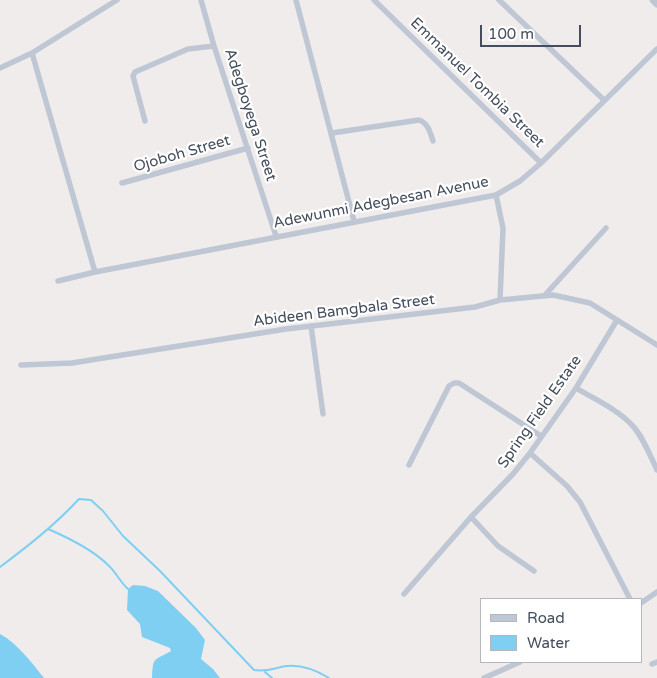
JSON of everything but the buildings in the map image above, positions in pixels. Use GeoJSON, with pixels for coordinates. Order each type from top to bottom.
{"type":"FeatureCollection","features":[{"type":"Feature","properties":{"kind":"street"},"geometry":{"type":"LineString","coordinates":[[0,68],[32,52],[117,0]]}},
{"type":"Feature","properties":{"kind":"street","name":"Adegboyega Street"},"geometry":{"type":"LineString","coordinates":[[201,0],[214,46],[276,236]]}},
{"type":"Feature","properties":{"kind":"street"},"geometry":{"type":"LineString","coordinates":[[296,0],[354,221]]}},
{"type":"Feature","properties":{"kind":"street","name":"Emmanuel Tombia Street"},"geometry":{"type":"LineString","coordinates":[[374,0],[541,163]]}},
{"type":"Feature","properties":{"kind":"street"},"geometry":{"type":"LineString","coordinates":[[499,0],[604,100]]}},
{"type":"Feature","properties":{"kind":"street"},"geometry":{"type":"LineString","coordinates":[[653,0],[657,4]]}},
{"type":"Feature","properties":{"kind":"street"},"geometry":{"type":"LineString","coordinates":[[145,121],[133,76],[135,72],[188,49],[214,46]]}},
{"type":"Feature","properties":{"kind":"street","name":"Adewunmi Adegbesan Avenue"},"geometry":{"type":"LineString","coordinates":[[58,281],[276,236],[496,195],[520,181],[541,163],[657,49]]}},
{"type":"Feature","properties":{"kind":"street"},"geometry":{"type":"LineString","coordinates":[[32,52],[95,272]]}},
{"type":"Feature","properties":{"kind":"street"},"geometry":{"type":"LineString","coordinates":[[332,133],[419,120],[425,122],[433,141]]}},
{"type":"Feature","properties":{"kind":"street","name":"Ojoboh Street"},"geometry":{"type":"LineString","coordinates":[[122,183],[248,148]]}},
{"type":"Feature","properties":{"kind":"street"},"geometry":{"type":"LineString","coordinates":[[496,195],[504,228],[500,300]]}},
{"type":"Feature","properties":{"kind":"street"},"geometry":{"type":"LineString","coordinates":[[546,295],[606,228]]}},
{"type":"Feature","properties":{"kind":"street","name":"Abideen Bamgbala Street"},"geometry":{"type":"LineString","coordinates":[[21,365],[72,363],[311,326],[475,307],[500,300],[546,295],[590,303],[657,345]]}},
{"type":"Feature","properties":{"kind":"street","name":"Spring Field Estate"},"geometry":{"type":"LineString","coordinates":[[404,594],[530,453],[576,388],[617,320]]}},
{"type":"Feature","properties":{"kind":"street"},"geometry":{"type":"LineString","coordinates":[[311,326],[323,414]]}},
{"type":"Feature","properties":{"kind":"street"},"geometry":{"type":"LineString","coordinates":[[409,465],[449,386],[454,382],[459,383],[542,436]]}},
{"type":"Feature","properties":{"kind":"street"},"geometry":{"type":"LineString","coordinates":[[576,388],[617,414],[632,426],[642,440],[657,470]]}},
{"type":"Feature","properties":{"kind":"street"},"geometry":{"type":"LineString","coordinates":[[530,453],[567,486],[580,502],[629,598]]}},
{"type":"Feature","properties":{"kind":"street"},"geometry":{"type":"LineString","coordinates":[[471,517],[498,546],[534,571]]}},
{"type":"Feature","properties":{"kind":"street"},"geometry":{"type":"LineString","coordinates":[[642,602],[657,592]]}},
{"type":"Feature","properties":{"kind":"street"},"geometry":{"type":"LineString","coordinates":[[484,678],[518,663]]}},
{"type":"Feature","properties":{"kind":"water"},"geometry":{"type":"Polygon","coordinates":[[[133,585],[145,586],[158,591],[196,628],[205,640],[201,659],[220,678],[152,678],[155,660],[171,651],[170,648],[142,637],[140,624],[127,610],[128,589],[133,585]]]}},
{"type":"Feature","properties":{"kind":"water"},"geometry":{"type":"Polygon","coordinates":[[[0,634],[18,648],[44,678],[0,678],[0,634]]]}},
{"type":"Feature","properties":{"kind":"waterway"},"geometry":{"type":"LineString","coordinates":[[0,567],[41,535],[79,499],[91,500],[103,511],[123,536],[160,571],[254,670],[298,666],[314,670],[329,678]]}},
{"type":"Feature","properties":{"kind":"waterway"},"geometry":{"type":"LineString","coordinates":[[48,529],[72,540],[102,559],[128,589]]}},
{"type":"Feature","properties":{"kind":"waterway"},"geometry":{"type":"LineString","coordinates":[[265,672],[272,678]]}}]}
